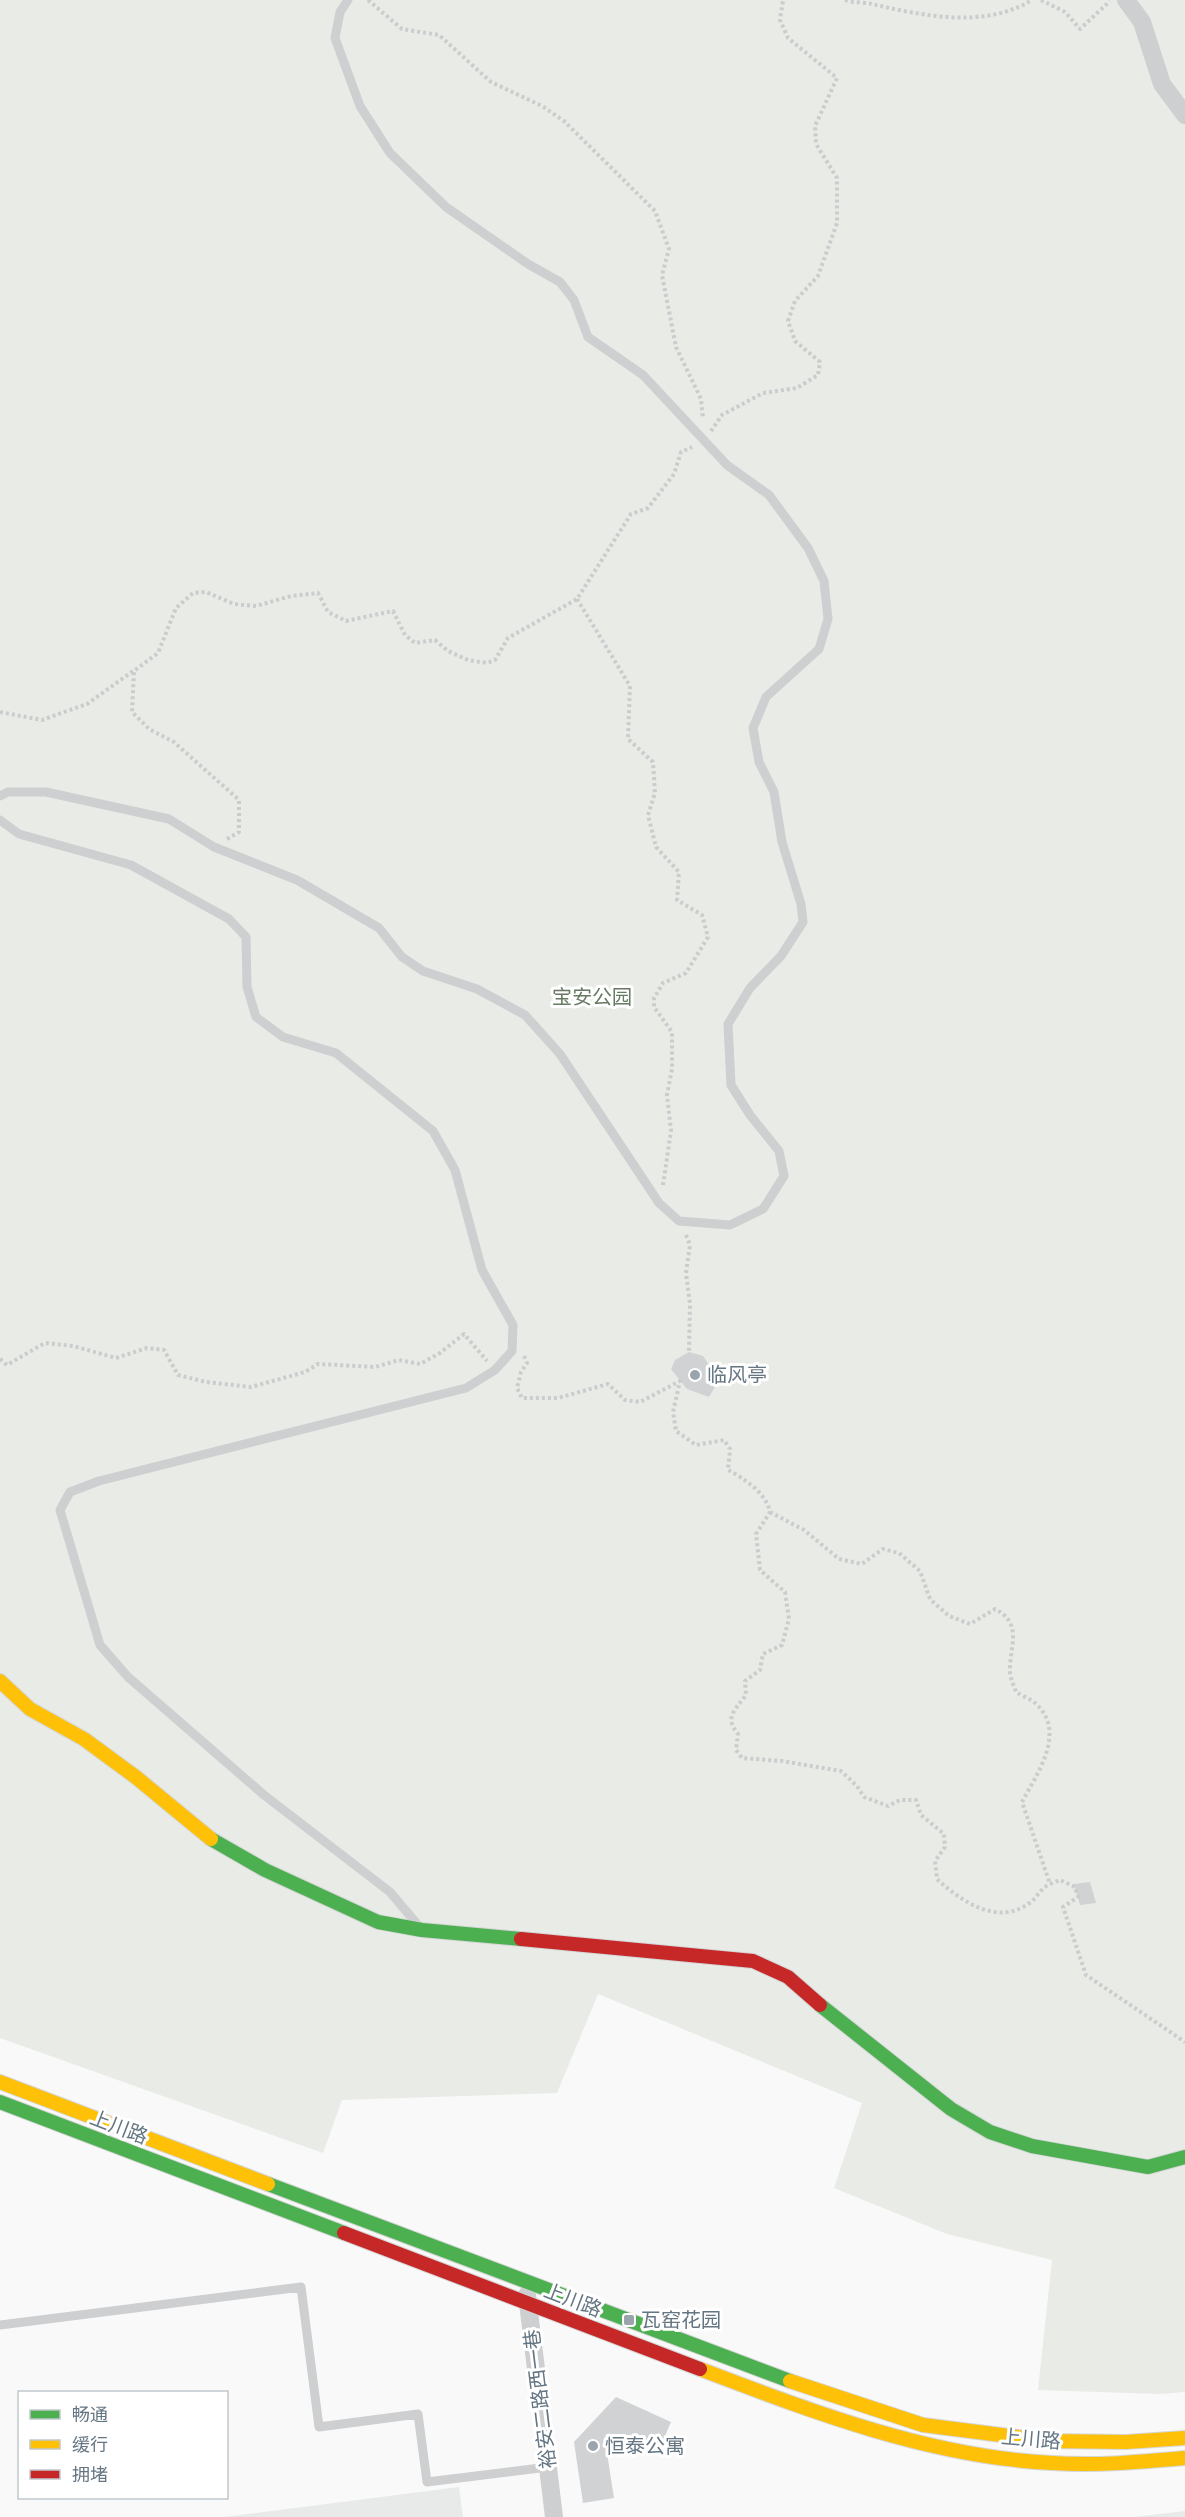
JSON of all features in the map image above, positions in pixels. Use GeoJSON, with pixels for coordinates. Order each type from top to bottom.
{"type":"FeatureCollection","features":[{"type":"Feature","properties":{"kind":"main road"},"geometry":{"type":"LineString","coordinates":[[0,1681],[30,1709],[84,1739],[137,1778],[208,1837],[265,1870],[378,1922],[422,1930],[753,1961],[788,1977],[829,2013],[951,2109],[990,2132],[1032,2146],[1148,2167],[1185,2157]]}},
{"type":"Feature","properties":{"kind":"main road","name":"上川路"},"geometry":{"type":"LineString","coordinates":[[0,2082],[795,2383],[923,2425],[1048,2441],[1126,2442],[1185,2438]]}},
{"type":"Feature","properties":{"kind":"main road","name":"上川路"},"geometry":{"type":"LineString","coordinates":[[0,2102],[788,2403],[849,2424],[920,2443],[1035,2462],[1126,2462],[1185,2458]]}},
{"type":"Feature","properties":{"kind":"street"},"geometry":{"type":"LineString","coordinates":[[1126,0],[1142,22],[1162,84],[1185,115]]}},
{"type":"Feature","properties":{"kind":"street","name":"裕安二路西一巷"},"geometry":{"type":"LineString","coordinates":[[525,2281],[554,2517]]}},
{"type":"Feature","properties":{"kind":"lane"},"geometry":{"type":"LineString","coordinates":[[0,796],[8,792],[46,792],[169,819],[214,847],[297,880],[379,928],[402,957],[423,971],[477,988],[525,1014],[560,1054],[659,1203],[679,1221],[730,1225],[763,1209],[783,1176],[778,1151],[750,1115],[731,1085],[728,1023],[750,988],[781,956],[803,922],[801,904],[782,842],[774,792],[759,762],[753,728],[766,697],[819,650],[828,619],[824,581],[808,548],[769,495],[727,465],[643,375],[588,337],[574,300],[560,282],[528,264],[446,207],[390,153],[360,106],[335,38],[340,12],[348,0]]}},
{"type":"Feature","properties":{"kind":"lane"},"geometry":{"type":"LineString","coordinates":[[0,820],[19,834],[131,865],[229,919],[246,937],[246,987],[256,1017],[283,1037],[336,1053],[433,1131],[455,1170],[482,1270],[513,1325],[512,1351],[495,1370],[466,1388],[99,1481],[70,1492],[60,1510],[100,1645],[129,1677],[264,1795],[390,1893],[422,1930]]}},
{"type":"Feature","properties":{"kind":"lane"},"geometry":{"type":"LineString","coordinates":[[0,2325],[301,2287],[319,2427],[418,2414],[427,2482],[548,2467]]}},
{"type":"Feature","properties":{"kind":"path"},"geometry":{"type":"LineString","coordinates":[[368,0],[402,29],[439,35],[491,82],[542,106],[564,121],[655,211],[669,249],[662,275],[676,347],[701,399],[705,440]]}},
{"type":"Feature","properties":{"kind":"path"},"geometry":{"type":"LineString","coordinates":[[0,712],[42,720],[87,704],[158,652],[176,608],[193,593],[206,592],[234,604],[256,606],[291,596],[318,593],[328,612],[346,621],[393,612],[405,635],[415,643],[435,640],[448,651],[468,660],[488,663],[495,660],[508,638],[577,599],[631,514],[648,508],[675,474],[681,453],[705,440],[722,416],[763,393],[797,387],[818,375],[820,362],[795,341],[788,321],[795,301],[818,276],[837,223],[837,178],[816,144],[815,126],[837,78],[788,38],[780,20],[783,0]]}},
{"type":"Feature","properties":{"kind":"path"},"geometry":{"type":"LineString","coordinates":[[845,0],[939,16],[982,18],[1024,5],[1032,0]]}},
{"type":"Feature","properties":{"kind":"path"},"geometry":{"type":"LineString","coordinates":[[1041,0],[1065,12],[1080,29],[1110,0]]}},
{"type":"Feature","properties":{"kind":"path"},"geometry":{"type":"LineString","coordinates":[[577,599],[630,686],[628,739],[652,762],[655,794],[648,815],[656,847],[679,872],[677,900],[702,915],[708,937],[686,973],[663,983],[654,998],[654,1007],[672,1032],[672,1069],[667,1095],[671,1131],[668,1167],[659,1203]]}},
{"type":"Feature","properties":{"kind":"path"},"geometry":{"type":"LineString","coordinates":[[134,671],[132,712],[149,729],[174,742],[239,800],[239,832],[214,847]]}},
{"type":"Feature","properties":{"kind":"path"},"geometry":{"type":"LineString","coordinates":[[679,1221],[690,1245],[686,1272],[690,1304],[690,1352]]}},
{"type":"Feature","properties":{"kind":"path"},"geometry":{"type":"LineString","coordinates":[[0,1359],[7,1365],[45,1343],[73,1346],[116,1358],[147,1348],[156,1349],[164,1350],[178,1375],[206,1382],[250,1387],[305,1372],[318,1364],[375,1367],[399,1360],[420,1364],[440,1353],[464,1334],[488,1362],[507,1356],[524,1356],[527,1363],[521,1372],[517,1388],[522,1398],[558,1398],[608,1384],[625,1400],[640,1402],[680,1381],[673,1412],[676,1431],[696,1445],[724,1440],[730,1449],[728,1470],[747,1480],[768,1504],[770,1512],[756,1534],[760,1570],[785,1592],[789,1619],[782,1645],[763,1654],[760,1670],[745,1681],[746,1695],[731,1715],[731,1726],[738,1734],[736,1750],[742,1758],[782,1761],[841,1771],[857,1786],[864,1797],[888,1806],[900,1800],[916,1800],[921,1815],[944,1834],[945,1847],[935,1861],[937,1879],[959,1898],[980,1910],[1012,1912],[1031,1902],[1045,1887],[1060,1880],[1075,1887],[1078,1897],[1063,1907],[1086,1975],[1185,2042]]}},
{"type":"Feature","properties":{"kind":"path"},"geometry":{"type":"LineString","coordinates":[[770,1512],[804,1530],[839,1559],[862,1564],[883,1549],[899,1553],[920,1571],[930,1599],[948,1616],[970,1624],[995,1609],[1006,1615],[1013,1627],[1010,1675],[1016,1692],[1036,1704],[1048,1723],[1050,1743],[1042,1765],[1022,1802],[1050,1884]]}},
{"type":"Feature","properties":{"kind":"shaded area"},"geometry":{"type":"Polygon","coordinates":[[[459,2487],[463,2517],[224,2517],[459,2487]]]}},
{"type":"Feature","properties":{"kind":"shaded area"},"geometry":{"type":"Polygon","coordinates":[[[1185,2511],[1185,2517],[1134,2517],[1185,2511]]]}},
{"type":"Feature","properties":{"kind":"green space","name":"宝安公园"},"geometry":{"type":"Polygon","coordinates":[[[0,0],[1185,0],[1185,2392],[1160,2394],[1038,2390],[1052,2260],[947,2234],[834,2188],[862,2103],[598,1994],[557,2093],[342,2100],[323,2153],[0,2038],[0,0]]]}},
{"type":"Feature","properties":{"kind":"building","name":"临风亭"},"geometry":{"type":"Polygon","coordinates":[[[689,1352],[703,1356],[719,1380],[709,1397],[687,1389],[671,1369],[675,1360],[689,1352]]]}},
{"type":"Feature","properties":{"kind":"building"},"geometry":{"type":"Polygon","coordinates":[[[1090,1882],[1096,1903],[1080,1905],[1074,1884],[1090,1882]]]}},
{"type":"Feature","properties":{"kind":"building","name":"恒泰公寓"},"geometry":{"type":"Polygon","coordinates":[[[616,2397],[671,2422],[659,2450],[623,2434],[607,2453],[614,2498],[583,2503],[574,2442],[616,2397]]]}},
{"type":"Feature","properties":{"kind":"traffic: fast"},"geometry":{"type":"LineString","coordinates":[[211,1839],[265,1870],[378,1922],[422,1930],[521,1939]]}},
{"type":"Feature","properties":{"kind":"traffic: fast"},"geometry":{"type":"LineString","coordinates":[[820,2005],[951,2109],[990,2132],[1032,2146],[1148,2167],[1185,2157]]}},
{"type":"Feature","properties":{"kind":"traffic: fast"},"geometry":{"type":"LineString","coordinates":[[0,2102],[344,2233]]}},
{"type":"Feature","properties":{"kind":"traffic: fast"},"geometry":{"type":"LineString","coordinates":[[268,2184],[790,2381]]}},
{"type":"Feature","properties":{"kind":"traffic: slow"},"geometry":{"type":"LineString","coordinates":[[0,1681],[30,1709],[84,1739],[137,1778],[211,1839]]}},
{"type":"Feature","properties":{"kind":"traffic: slow"},"geometry":{"type":"LineString","coordinates":[[0,2082],[268,2184]]}},
{"type":"Feature","properties":{"kind":"traffic: slow"},"geometry":{"type":"LineString","coordinates":[[700,2369],[873,2430],[961,2452],[1006,2459],[1069,2464],[1185,2458]]}},
{"type":"Feature","properties":{"kind":"traffic: slow"},"geometry":{"type":"LineString","coordinates":[[790,2381],[923,2425],[1048,2441],[1126,2442],[1185,2438]]}},
{"type":"Feature","properties":{"kind":"traffic: jam"},"geometry":{"type":"LineString","coordinates":[[521,1939],[753,1961],[788,1977],[820,2005]]}},
{"type":"Feature","properties":{"kind":"traffic: jam"},"geometry":{"type":"LineString","coordinates":[[344,2233],[700,2369]]}},
{"type":"Feature","properties":{"kind":"place","name":"临风亭"},"geometry":{"type":"Point","coordinates":[695,1375]}},
{"type":"Feature","properties":{"kind":"place","name":"瓦窑花园"},"geometry":{"type":"Point","coordinates":[629,2320]}},
{"type":"Feature","properties":{"kind":"place","name":"恒泰公寓"},"geometry":{"type":"Point","coordinates":[593,2446]}}]}
